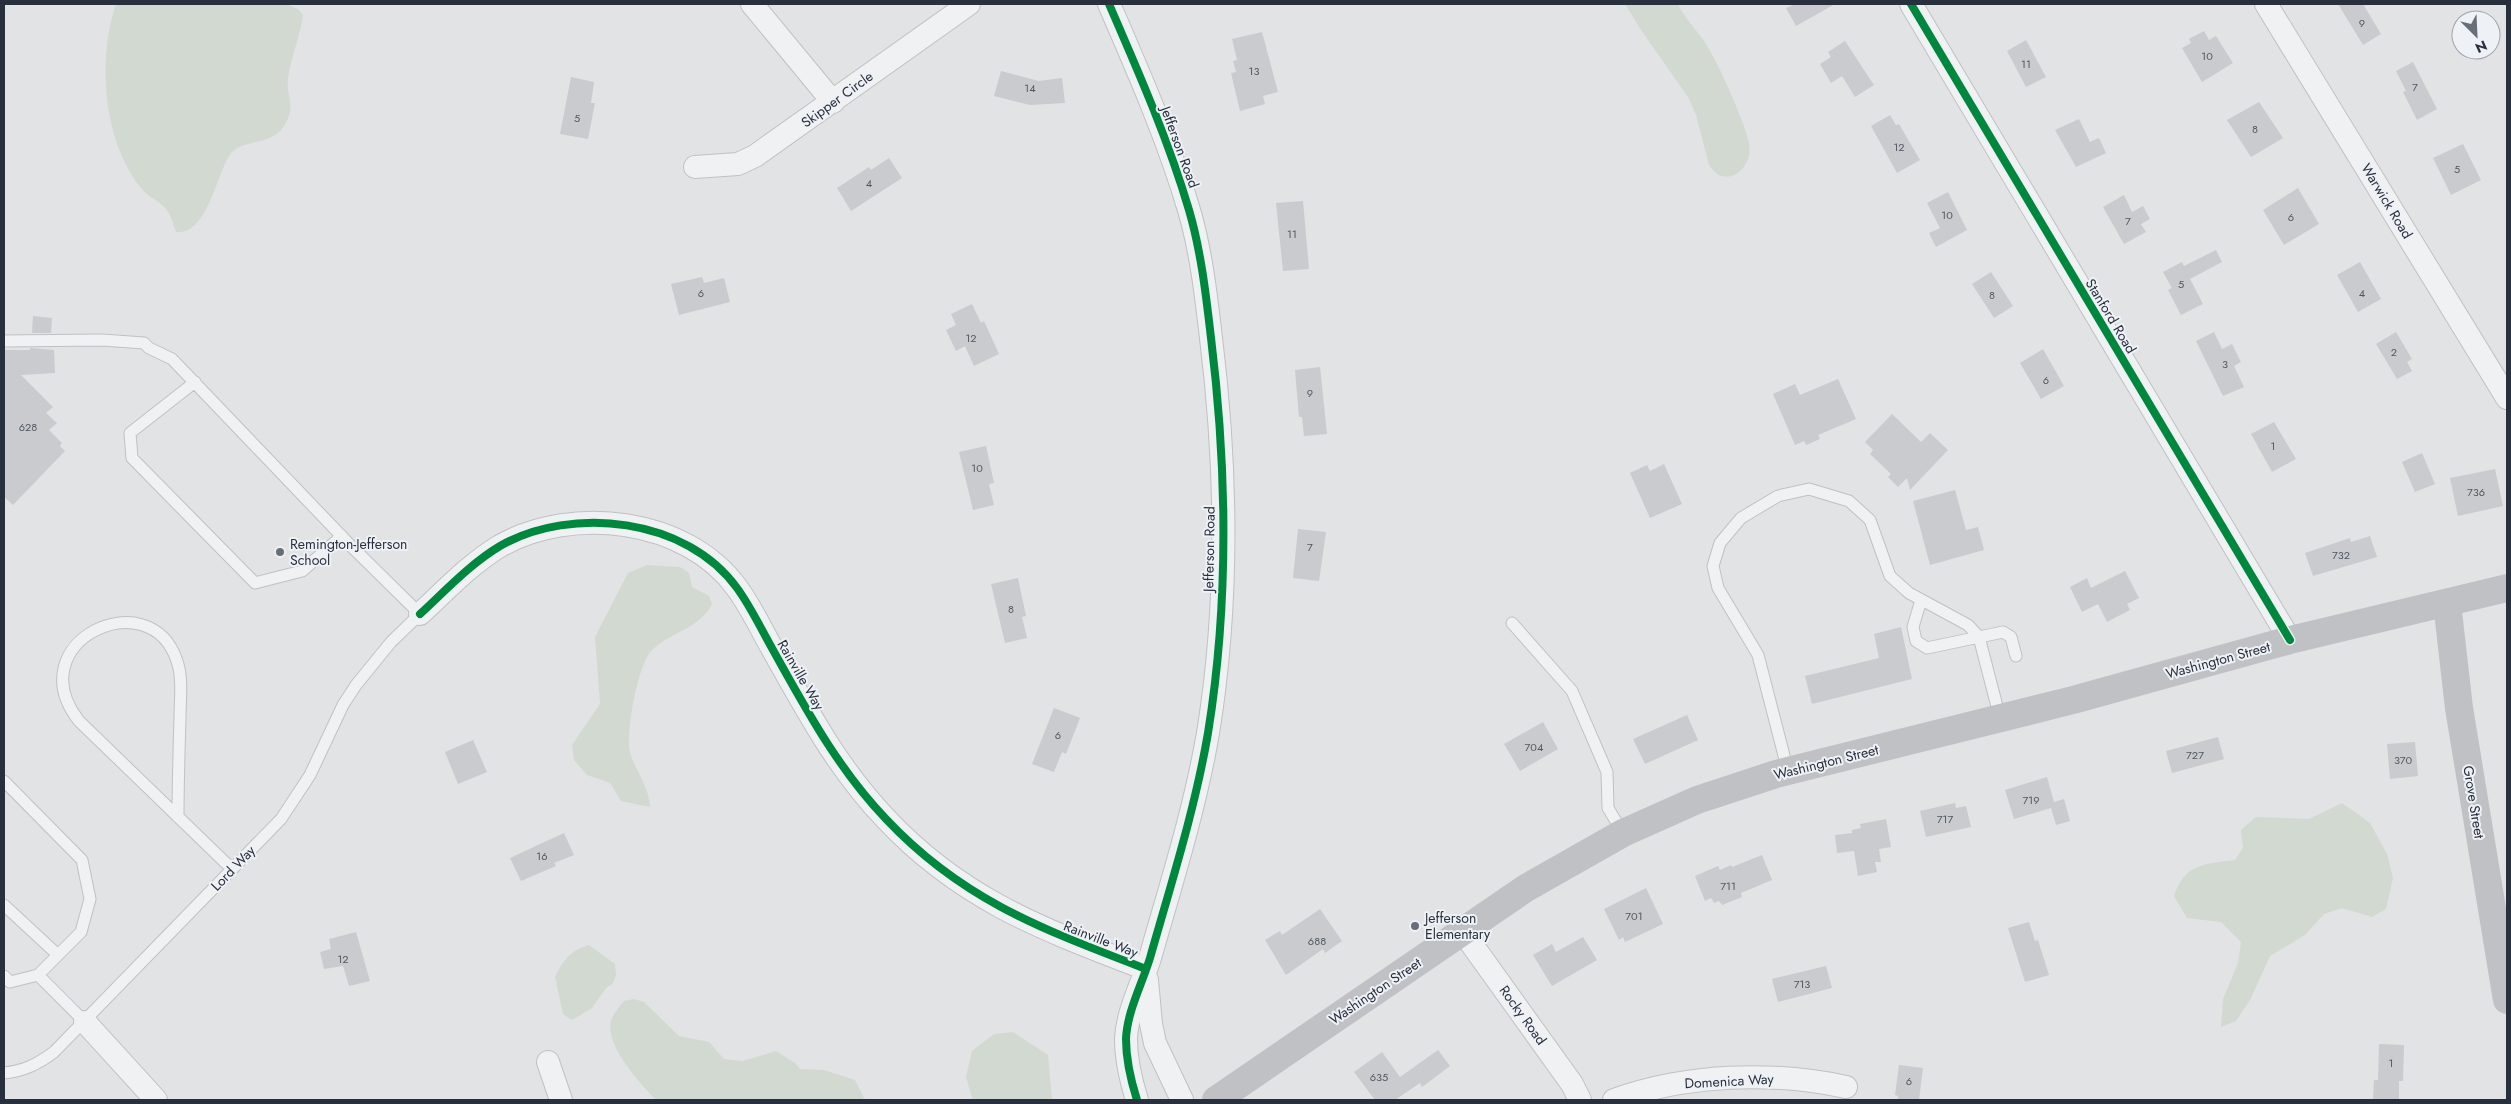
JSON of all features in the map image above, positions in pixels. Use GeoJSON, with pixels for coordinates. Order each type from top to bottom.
{"type":"FeatureCollection","features":[{"type":"Feature","properties":{"kind":"main road","name":"Washington Street"},"geometry":{"type":"LineString","coordinates":[[1216,1100],[1526,888],[1623,833],[1697,800],[1788,771],[2000,718],[2290,640],[2507,588]]}},
{"type":"Feature","properties":{"kind":"main road","name":"Grove Street"},"geometry":{"type":"LineString","coordinates":[[2447,602],[2461,718],[2507,1000]]}},
{"type":"Feature","properties":{"kind":"street"},"geometry":{"type":"LineString","coordinates":[[752,4],[833,102]]}},
{"type":"Feature","properties":{"kind":"street","name":"Skipper Circle"},"geometry":{"type":"LineString","coordinates":[[695,167],[738,164],[771,146],[969,4]]}},
{"type":"Feature","properties":{"kind":"street","name":"Jefferson Road"},"geometry":{"type":"LineString","coordinates":[[1109,4],[1170,149],[1190,213],[1206,296],[1218,397],[1223,519],[1218,656],[1207,736],[1181,847],[1128,1024],[1126,1039],[1129,1070],[1137,1100]]}},
{"type":"Feature","properties":{"kind":"street","name":"Stanford Road"},"geometry":{"type":"LineString","coordinates":[[1911,4],[2290,640]]}},
{"type":"Feature","properties":{"kind":"street","name":"Warwick Road"},"geometry":{"type":"LineString","coordinates":[[2266,4],[2507,398]]}},
{"type":"Feature","properties":{"kind":"street","name":"Rainville Way"},"geometry":{"type":"LineString","coordinates":[[420,614],[488,554],[501,545],[550,527],[574,524],[622,525],[647,530],[688,545],[709,557],[738,589],[816,726],[839,762],[860,791],[913,847],[944,873],[1006,912],[1060,936],[1146,969]]}},
{"type":"Feature","properties":{"kind":"street","name":"Rocky Road"},"geometry":{"type":"LineString","coordinates":[[1463,932],[1572,1084],[1580,1100]]}},
{"type":"Feature","properties":{"kind":"street","name":"Jefferson Road"},"geometry":{"type":"LineString","coordinates":[[1146,969],[1151,1024],[1156,1042],[1182,1100]]}},
{"type":"Feature","properties":{"kind":"street"},"geometry":{"type":"LineString","coordinates":[[85,1022],[156,1100]]}},
{"type":"Feature","properties":{"kind":"street"},"geometry":{"type":"LineString","coordinates":[[548,1062],[561,1100]]}},
{"type":"Feature","properties":{"kind":"street","name":"Domenica Way"},"geometry":{"type":"LineString","coordinates":[[1614,1100],[1641,1090],[1726,1079],[1802,1079],[1846,1087]]}},
{"type":"Feature","properties":{"kind":"lane"},"geometry":{"type":"LineString","coordinates":[[4,340],[102,340],[144,343],[149,348],[172,359],[342,536],[420,614]]}},
{"type":"Feature","properties":{"kind":"lane"},"geometry":{"type":"LineString","coordinates":[[195,382],[130,433],[132,458],[255,583],[302,571],[342,536]]}},
{"type":"Feature","properties":{"kind":"lane"},"geometry":{"type":"LineString","coordinates":[[1788,771],[1758,655],[1718,588],[1713,566],[1720,543],[1741,518],[1778,496],[1809,489],[1849,501],[1870,520],[1890,576],[1909,593],[1968,625],[1979,638],[2000,718]]}},
{"type":"Feature","properties":{"kind":"lane"},"geometry":{"type":"LineString","coordinates":[[1921,600],[1912,627],[1916,641],[1927,648],[2003,632],[2011,637],[2016,656]]}},
{"type":"Feature","properties":{"kind":"lane","name":"Lord Way"},"geometry":{"type":"LineString","coordinates":[[4,1073],[18,1072],[42,1061],[85,1022],[281,819],[310,775],[330,730],[352,692],[391,642],[420,614]]}},
{"type":"Feature","properties":{"kind":"lane"},"geometry":{"type":"LineString","coordinates":[[178,816],[181,684],[177,659],[163,638],[141,625],[122,622],[102,625],[80,639],[66,661],[63,687],[66,699],[79,722],[232,869]]}},
{"type":"Feature","properties":{"kind":"lane"},"geometry":{"type":"LineString","coordinates":[[1512,623],[1572,691],[1607,772],[1608,808],[1623,833]]}},
{"type":"Feature","properties":{"kind":"lane"},"geometry":{"type":"LineString","coordinates":[[4,781],[82,860],[90,899],[81,932],[38,975],[10,982],[4,976]]}},
{"type":"Feature","properties":{"kind":"lane"},"geometry":{"type":"LineString","coordinates":[[4,905],[58,955]]}},
{"type":"Feature","properties":{"kind":"lane"},"geometry":{"type":"LineString","coordinates":[[38,975],[85,1022]]}},
{"type":"Feature","properties":{"kind":"shaded area"},"geometry":{"type":"Polygon","coordinates":[[[116,4],[286,4],[298,9],[303,15],[288,78],[290,112],[285,124],[278,133],[270,138],[235,149],[224,165],[203,215],[196,224],[187,230],[176,232],[167,210],[141,188],[128,169],[118,147],[111,124],[106,74],[110,26],[116,4]]]}},
{"type":"Feature","properties":{"kind":"shaded area"},"geometry":{"type":"Polygon","coordinates":[[[1625,4],[1678,4],[1708,47],[1729,89],[1749,143],[1747,161],[1737,174],[1723,176],[1716,173],[1709,165],[1696,115],[1688,97],[1625,4]]]}},
{"type":"Feature","properties":{"kind":"shaded area"},"geometry":{"type":"Polygon","coordinates":[[[647,565],[680,567],[689,573],[692,587],[709,596],[712,604],[700,619],[652,650],[642,669],[631,716],[629,744],[630,753],[647,792],[650,807],[621,801],[610,783],[587,775],[574,760],[572,745],[600,704],[595,637],[628,573],[647,565]]]}},
{"type":"Feature","properties":{"kind":"shaded area"},"geometry":{"type":"Polygon","coordinates":[[[2342,803],[2370,823],[2387,854],[2393,878],[2386,909],[2372,917],[2342,908],[2324,914],[2305,935],[2270,956],[2250,1000],[2236,1021],[2221,1027],[2223,999],[2238,963],[2241,942],[2221,922],[2187,918],[2174,896],[2179,885],[2190,871],[2197,867],[2205,864],[2235,860],[2243,848],[2241,830],[2256,817],[2309,819],[2342,803]]]}},
{"type":"Feature","properties":{"kind":"shaded area"},"geometry":{"type":"Polygon","coordinates":[[[589,945],[615,964],[616,975],[613,983],[606,988],[592,1008],[572,1020],[563,1014],[555,977],[572,953],[589,945]]]}},
{"type":"Feature","properties":{"kind":"shaded area"},"geometry":{"type":"Polygon","coordinates":[[[634,999],[644,1002],[679,1036],[709,1042],[724,1059],[743,1061],[776,1051],[795,1063],[800,1069],[824,1070],[855,1080],[865,1100],[656,1100],[625,1064],[613,1042],[611,1021],[613,1016],[624,1001],[634,999]]]}},
{"type":"Feature","properties":{"kind":"shaded area"},"geometry":{"type":"Polygon","coordinates":[[[1013,1032],[1048,1055],[1052,1100],[973,1100],[966,1077],[972,1051],[994,1034],[1013,1032]]]}},
{"type":"Feature","properties":{"kind":"building"},"geometry":{"type":"Polygon","coordinates":[[[1795,4],[1835,4],[1796,26],[1786,8],[1795,4]]]}},
{"type":"Feature","properties":{"kind":"building"},"geometry":{"type":"Polygon","coordinates":[[[2338,4],[2363,4],[2381,34],[2363,45],[2338,4]]]}},
{"type":"Feature","properties":{"kind":"building"},"geometry":{"type":"Polygon","coordinates":[[[2204,31],[2209,40],[2216,36],[2233,63],[2202,82],[2182,48],[2191,43],[2189,39],[2204,31]]]}},
{"type":"Feature","properties":{"kind":"building"},"geometry":{"type":"Polygon","coordinates":[[[1262,32],[1278,92],[1263,96],[1265,104],[1240,111],[1231,73],[1236,72],[1233,61],[1237,60],[1232,39],[1262,32]]]}},
{"type":"Feature","properties":{"kind":"building"},"geometry":{"type":"Polygon","coordinates":[[[2026,40],[2046,77],[2026,87],[2007,51],[2026,40]]]}},
{"type":"Feature","properties":{"kind":"building"},"geometry":{"type":"Polygon","coordinates":[[[1845,41],[1874,85],[1855,97],[1842,76],[1831,83],[1820,64],[1831,57],[1828,52],[1845,41]]]}},
{"type":"Feature","properties":{"kind":"building"},"geometry":{"type":"Polygon","coordinates":[[[2413,62],[2437,109],[2417,120],[2403,92],[2406,91],[2396,71],[2413,62]]]}},
{"type":"Feature","properties":{"kind":"building"},"geometry":{"type":"Polygon","coordinates":[[[1001,71],[1039,81],[1062,78],[1065,103],[1030,105],[994,96],[1001,71]]]}},
{"type":"Feature","properties":{"kind":"building"},"geometry":{"type":"Polygon","coordinates":[[[571,77],[594,82],[591,103],[595,103],[588,139],[560,134],[571,77]]]}},
{"type":"Feature","properties":{"kind":"building"},"geometry":{"type":"Polygon","coordinates":[[[2259,102],[2283,138],[2251,157],[2227,120],[2259,102]]]}},
{"type":"Feature","properties":{"kind":"building"},"geometry":{"type":"Polygon","coordinates":[[[1890,115],[1896,125],[1899,124],[1920,160],[1897,173],[1871,126],[1890,115]]]}},
{"type":"Feature","properties":{"kind":"building"},"geometry":{"type":"Polygon","coordinates":[[[2079,119],[2090,142],[2099,138],[2106,153],[2076,167],[2055,130],[2079,119]]]}},
{"type":"Feature","properties":{"kind":"building"},"geometry":{"type":"Polygon","coordinates":[[[2463,144],[2481,180],[2451,195],[2433,158],[2463,144]]]}},
{"type":"Feature","properties":{"kind":"building"},"geometry":{"type":"Polygon","coordinates":[[[889,158],[902,178],[851,211],[837,188],[869,167],[871,170],[889,158]]]}},
{"type":"Feature","properties":{"kind":"building"},"geometry":{"type":"Polygon","coordinates":[[[2298,188],[2319,224],[2284,245],[2263,210],[2298,188]]]}},
{"type":"Feature","properties":{"kind":"building"},"geometry":{"type":"Polygon","coordinates":[[[1948,192],[1967,230],[1936,247],[1929,233],[1940,228],[1927,203],[1948,192]]]}},
{"type":"Feature","properties":{"kind":"building"},"geometry":{"type":"Polygon","coordinates":[[[2124,195],[2132,212],[2143,206],[2150,219],[2141,224],[2146,232],[2124,244],[2103,207],[2124,195]]]}},
{"type":"Feature","properties":{"kind":"building"},"geometry":{"type":"Polygon","coordinates":[[[1303,201],[1309,269],[1283,271],[1276,203],[1303,201]]]}},
{"type":"Feature","properties":{"kind":"building"},"geometry":{"type":"Polygon","coordinates":[[[2216,250],[2222,262],[2190,279],[2203,304],[2181,315],[2168,290],[2172,288],[2163,272],[2182,262],[2184,266],[2216,250]]]}},
{"type":"Feature","properties":{"kind":"building"},"geometry":{"type":"Polygon","coordinates":[[[2360,262],[2381,299],[2358,312],[2337,275],[2360,262]]]}},
{"type":"Feature","properties":{"kind":"building"},"geometry":{"type":"Polygon","coordinates":[[[1991,272],[2013,306],[1994,318],[1972,284],[1991,272]]]}},
{"type":"Feature","properties":{"kind":"building"},"geometry":{"type":"Polygon","coordinates":[[[702,277],[704,283],[724,278],[730,302],[679,315],[671,284],[702,277]]]}},
{"type":"Feature","properties":{"kind":"building"},"geometry":{"type":"Polygon","coordinates":[[[972,304],[981,323],[984,321],[999,354],[974,366],[965,346],[956,351],[946,330],[956,325],[951,314],[972,304]]]}},
{"type":"Feature","properties":{"kind":"building"},"geometry":{"type":"Polygon","coordinates":[[[33,316],[52,318],[51,333],[32,333],[33,316]]]}},
{"type":"Feature","properties":{"kind":"building"},"geometry":{"type":"Polygon","coordinates":[[[2214,332],[2222,349],[2232,344],[2241,362],[2234,366],[2244,387],[2223,396],[2196,341],[2214,332]]]}},
{"type":"Feature","properties":{"kind":"building"},"geometry":{"type":"Polygon","coordinates":[[[2396,332],[2412,359],[2407,362],[2412,371],[2397,379],[2376,344],[2396,332]]]}},
{"type":"Feature","properties":{"kind":"building"},"geometry":{"type":"Polygon","coordinates":[[[30,348],[54,350],[55,373],[21,375],[53,407],[46,413],[57,423],[49,430],[62,443],[60,446],[65,451],[13,505],[4,497],[4,350],[30,350],[30,348]]]}},
{"type":"Feature","properties":{"kind":"building"},"geometry":{"type":"Polygon","coordinates":[[[2043,349],[2064,386],[2041,399],[2020,363],[2043,349]]]}},
{"type":"Feature","properties":{"kind":"building"},"geometry":{"type":"Polygon","coordinates":[[[1320,367],[1327,434],[1304,436],[1302,417],[1299,417],[1295,370],[1320,367]]]}},
{"type":"Feature","properties":{"kind":"building"},"geometry":{"type":"Polygon","coordinates":[[[1838,379],[1856,419],[1818,435],[1820,439],[1806,445],[1804,441],[1795,445],[1773,394],[1795,384],[1800,395],[1838,379]]]}},
{"type":"Feature","properties":{"kind":"building"},"geometry":{"type":"Polygon","coordinates":[[[1892,414],[1921,442],[1930,433],[1948,450],[1910,490],[1907,478],[1898,487],[1888,477],[1891,474],[1870,454],[1873,450],[1865,442],[1892,414]]]}},
{"type":"Feature","properties":{"kind":"building"},"geometry":{"type":"Polygon","coordinates":[[[2274,422],[2296,459],[2272,472],[2251,434],[2274,422]]]}},
{"type":"Feature","properties":{"kind":"building"},"geometry":{"type":"Polygon","coordinates":[[[986,446],[994,483],[989,484],[994,505],[973,510],[959,452],[986,446]]]}},
{"type":"Feature","properties":{"kind":"building"},"geometry":{"type":"Polygon","coordinates":[[[2422,453],[2435,484],[2415,492],[2402,462],[2422,453]]]}},
{"type":"Feature","properties":{"kind":"building"},"geometry":{"type":"Polygon","coordinates":[[[1664,464],[1682,504],[1650,518],[1630,473],[1647,465],[1650,471],[1664,464]]]}},
{"type":"Feature","properties":{"kind":"building"},"geometry":{"type":"Polygon","coordinates":[[[2495,469],[2503,506],[2458,516],[2450,478],[2495,469]]]}},
{"type":"Feature","properties":{"kind":"building"},"geometry":{"type":"Polygon","coordinates":[[[1955,490],[1966,530],[1978,527],[1984,550],[1930,565],[1913,501],[1955,490]]]}},
{"type":"Feature","properties":{"kind":"building"},"geometry":{"type":"Polygon","coordinates":[[[1298,529],[1326,532],[1319,581],[1293,578],[1298,529]]]}},
{"type":"Feature","properties":{"kind":"building"},"geometry":{"type":"Polygon","coordinates":[[[2370,536],[2377,557],[2313,576],[2305,553],[2350,538],[2351,542],[2370,536]]]}},
{"type":"Feature","properties":{"kind":"building"},"geometry":{"type":"Polygon","coordinates":[[[2125,571],[2139,598],[2127,604],[2130,610],[2107,622],[2098,604],[2082,612],[2070,587],[2087,578],[2091,588],[2125,571]]]}},
{"type":"Feature","properties":{"kind":"building"},"geometry":{"type":"Polygon","coordinates":[[[1018,578],[1026,616],[1022,617],[1027,638],[1005,643],[991,584],[1018,578]]]}},
{"type":"Feature","properties":{"kind":"building"},"geometry":{"type":"Polygon","coordinates":[[[1901,627],[1912,679],[1812,704],[1805,676],[1879,658],[1874,634],[1901,627]]]}},
{"type":"Feature","properties":{"kind":"building"},"geometry":{"type":"Polygon","coordinates":[[[1054,708],[1080,718],[1066,754],[1062,752],[1054,772],[1032,764],[1054,708]]]}},
{"type":"Feature","properties":{"kind":"building"},"geometry":{"type":"Polygon","coordinates":[[[1687,715],[1698,740],[1645,764],[1633,739],[1687,715]]]}},
{"type":"Feature","properties":{"kind":"building"},"geometry":{"type":"Polygon","coordinates":[[[1543,722],[1558,749],[1520,771],[1504,744],[1543,722]]]}},
{"type":"Feature","properties":{"kind":"building"},"geometry":{"type":"Polygon","coordinates":[[[2218,737],[2224,759],[2172,773],[2166,751],[2218,737]]]}},
{"type":"Feature","properties":{"kind":"building"},"geometry":{"type":"Polygon","coordinates":[[[473,740],[487,772],[458,784],[445,752],[473,740]]]}},
{"type":"Feature","properties":{"kind":"building"},"geometry":{"type":"Polygon","coordinates":[[[2415,742],[2418,776],[2390,779],[2387,744],[2415,742]]]}},
{"type":"Feature","properties":{"kind":"building"},"geometry":{"type":"Polygon","coordinates":[[[2047,777],[2054,802],[2064,799],[2070,821],[2056,825],[2051,808],[2014,819],[2005,790],[2047,777]]]}},
{"type":"Feature","properties":{"kind":"building"},"geometry":{"type":"Polygon","coordinates":[[[1955,803],[1956,808],[1966,806],[1971,827],[1926,837],[1920,811],[1955,803]]]}},
{"type":"Feature","properties":{"kind":"building"},"geometry":{"type":"Polygon","coordinates":[[[1886,819],[1891,847],[1879,849],[1881,862],[1875,862],[1877,872],[1858,876],[1854,851],[1837,853],[1835,835],[1852,833],[1852,830],[1861,828],[1860,824],[1886,819]]]}},
{"type":"Feature","properties":{"kind":"building"},"geometry":{"type":"Polygon","coordinates":[[[564,833],[574,855],[554,863],[556,866],[521,881],[510,858],[564,833]]]}},
{"type":"Feature","properties":{"kind":"building"},"geometry":{"type":"Polygon","coordinates":[[[1762,855],[1772,880],[1741,893],[1742,897],[1722,905],[1719,901],[1714,903],[1711,898],[1705,901],[1695,876],[1718,866],[1720,870],[1731,865],[1732,867],[1762,855]]]}},
{"type":"Feature","properties":{"kind":"building"},"geometry":{"type":"Polygon","coordinates":[[[1646,888],[1663,924],[1625,942],[1623,937],[1619,940],[1604,909],[1646,888]]]}},
{"type":"Feature","properties":{"kind":"building"},"geometry":{"type":"Polygon","coordinates":[[[1320,909],[1342,941],[1325,953],[1323,949],[1286,975],[1265,940],[1280,931],[1282,935],[1320,909]]]}},
{"type":"Feature","properties":{"kind":"building"},"geometry":{"type":"Polygon","coordinates":[[[2029,922],[2035,941],[2038,940],[2049,975],[2025,982],[2008,928],[2029,922]]]}},
{"type":"Feature","properties":{"kind":"building"},"geometry":{"type":"Polygon","coordinates":[[[356,932],[370,981],[349,986],[343,966],[324,969],[320,952],[331,949],[329,939],[356,932]]]}},
{"type":"Feature","properties":{"kind":"building"},"geometry":{"type":"Polygon","coordinates":[[[1583,937],[1597,960],[1552,986],[1533,955],[1552,944],[1556,952],[1583,937]]]}},
{"type":"Feature","properties":{"kind":"building"},"geometry":{"type":"Polygon","coordinates":[[[1826,966],[1832,988],[1778,1002],[1772,979],[1826,966]]]}},
{"type":"Feature","properties":{"kind":"building"},"geometry":{"type":"Polygon","coordinates":[[[2379,1044],[2404,1045],[2403,1081],[2399,1081],[2399,1100],[2373,1100],[2374,1080],[2378,1080],[2379,1044]]]}},
{"type":"Feature","properties":{"kind":"building"},"geometry":{"type":"Polygon","coordinates":[[[1438,1050],[1450,1066],[1422,1087],[1420,1083],[1395,1100],[1375,1100],[1354,1072],[1382,1052],[1400,1077],[1438,1050]]]}},
{"type":"Feature","properties":{"kind":"building"},"geometry":{"type":"Polygon","coordinates":[[[1899,1065],[1923,1068],[1919,1100],[1898,1100],[1898,1096],[1895,1095],[1899,1065]]]}},
{"type":"Feature","properties":{"kind":"cycle path"},"geometry":{"type":"LineString","coordinates":[[1109,4],[1162,131],[1181,184],[1197,241],[1211,338],[1223,486],[1220,635],[1208,733],[1182,846],[1150,958],[1132,1008],[1127,1029],[1126,1047],[1128,1063],[1137,1100]]}},
{"type":"Feature","properties":{"kind":"cycle path"},"geometry":{"type":"LineString","coordinates":[[1911,4],[2290,640]]}},
{"type":"Feature","properties":{"kind":"cycle path"},"geometry":{"type":"LineString","coordinates":[[420,614],[458,578],[500,546],[529,533],[560,525],[593,523],[627,525],[659,533],[689,546],[715,564],[737,588],[838,759],[869,800],[915,847],[945,872],[1007,910],[1074,941],[1146,969]]}},
{"type":"Feature","properties":{"kind":"place","name":"Remington-Jefferson School"},"geometry":{"type":"Point","coordinates":[280,552]}},
{"type":"Feature","properties":{"kind":"place","name":"Jefferson Elementary"},"geometry":{"type":"Point","coordinates":[1415,926]}}]}
